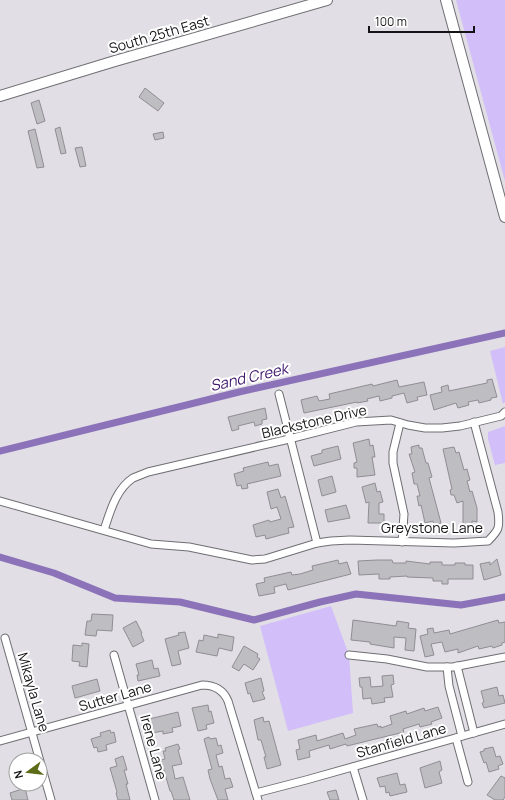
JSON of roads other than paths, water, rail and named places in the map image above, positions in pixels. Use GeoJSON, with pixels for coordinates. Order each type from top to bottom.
{"type":"FeatureCollection","features":[{"type":"Feature","properties":{"kind":"main road","name":"South 25th East"},"geometry":{"type":"LineString","coordinates":[[0,96],[114,61],[327,0]]}},
{"type":"Feature","properties":{"kind":"main road"},"geometry":{"type":"LineString","coordinates":[[446,0],[505,217]]}},
{"type":"Feature","properties":{"kind":"street"},"geometry":{"type":"LineString","coordinates":[[279,394],[317,543]]}},
{"type":"Feature","properties":{"kind":"street","name":"Blackstone Drive"},"geometry":{"type":"LineString","coordinates":[[104,530],[109,513],[119,492],[133,479],[148,472],[356,422],[391,420],[425,428],[442,428],[460,426],[504,415]]}},
{"type":"Feature","properties":{"kind":"street"},"geometry":{"type":"LineString","coordinates":[[400,422],[393,452],[393,463],[404,514],[402,542]]}},
{"type":"Feature","properties":{"kind":"street","name":"Greystone Lane"},"geometry":{"type":"LineString","coordinates":[[104,530],[151,544],[189,547],[252,560],[265,559],[317,543],[350,540],[477,543],[488,541],[496,533],[500,525],[498,512],[474,422]]}},
{"type":"Feature","properties":{"kind":"street"},"geometry":{"type":"LineString","coordinates":[[0,501],[104,530]]}},
{"type":"Feature","properties":{"kind":"street","name":"Mikayla Lane"},"geometry":{"type":"LineString","coordinates":[[5,638],[51,800]]}},
{"type":"Feature","properties":{"kind":"street","name":"Irene Lane"},"geometry":{"type":"LineString","coordinates":[[114,655],[155,800]]}},
{"type":"Feature","properties":{"kind":"street"},"geometry":{"type":"LineString","coordinates":[[349,655],[387,659],[427,667],[457,666],[505,657]]}},
{"type":"Feature","properties":{"kind":"street"},"geometry":{"type":"LineString","coordinates":[[457,666],[474,733]]}},
{"type":"Feature","properties":{"kind":"street"},"geometry":{"type":"LineString","coordinates":[[447,667],[459,737]]}},
{"type":"Feature","properties":{"kind":"street","name":"Sutter Lane"},"geometry":{"type":"LineString","coordinates":[[0,741],[202,685],[212,685],[225,694],[257,796]]}},
{"type":"Feature","properties":{"kind":"street"},"geometry":{"type":"LineString","coordinates":[[450,690],[462,687]]}},
{"type":"Feature","properties":{"kind":"street","name":"Stanfield Lane"},"geometry":{"type":"LineString","coordinates":[[257,796],[505,724]]}},
{"type":"Feature","properties":{"kind":"street","name":"Stanfield Lane"},"geometry":{"type":"LineString","coordinates":[[459,737],[468,782]]}},
{"type":"Feature","properties":{"kind":"street","name":"Stanfield Lane"},"geometry":{"type":"LineString","coordinates":[[353,767],[363,800]]}},
{"type":"Feature","properties":{"kind":"waterway","name":"Sand Creek"},"geometry":{"type":"LineString","coordinates":[[0,451],[239,392],[505,333]]}},
{"type":"Feature","properties":{"kind":"waterway"},"geometry":{"type":"LineString","coordinates":[[0,557],[54,573],[115,598],[180,602],[254,620],[356,594],[461,605],[505,597]]}}]}
